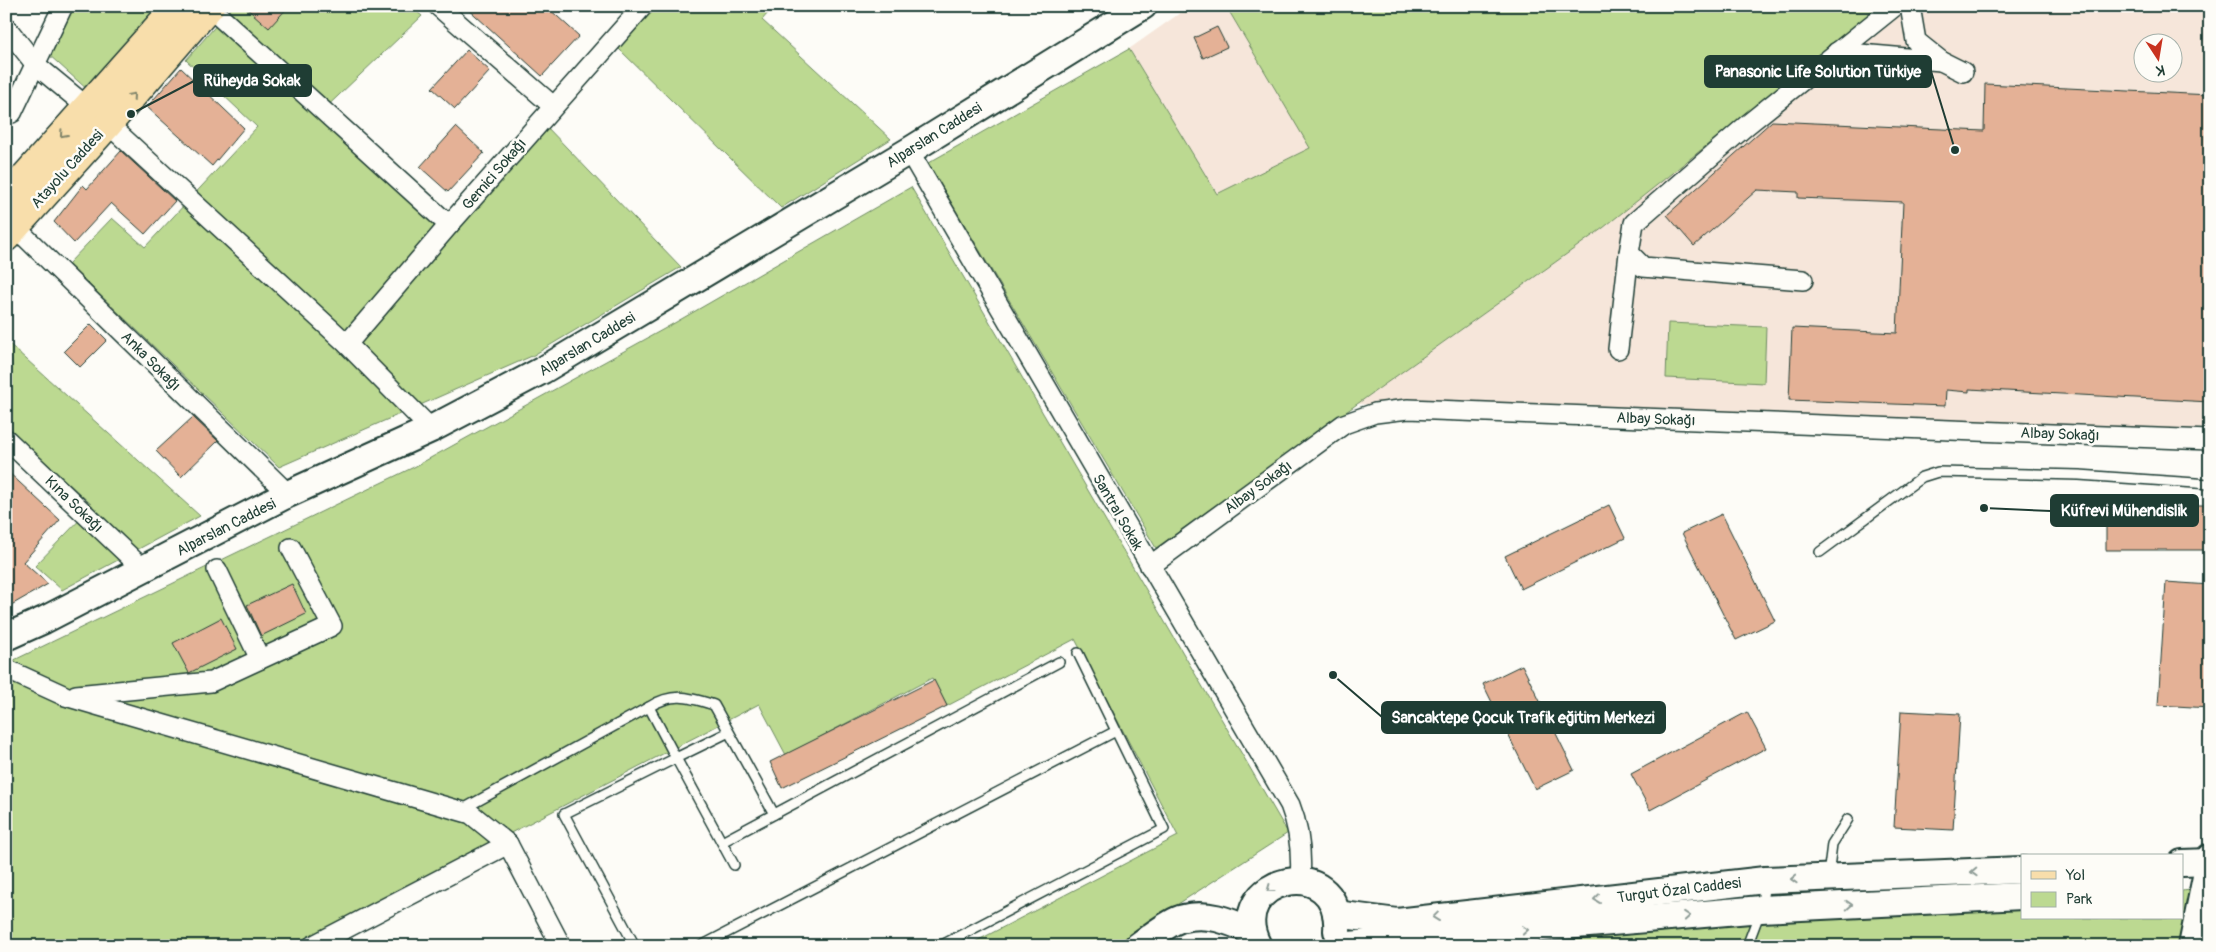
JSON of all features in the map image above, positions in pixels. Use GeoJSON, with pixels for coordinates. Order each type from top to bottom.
{"type":"FeatureCollection","features":[{"type":"Feature","properties":{"kind":"main road","name":"Atayolu Caddesi"},"geometry":{"type":"LineString","coordinates":[[6,198],[177,6]]}},
{"type":"Feature","properties":{"kind":"main road","name":"Atayolu Caddesi"},"geometry":{"type":"LineString","coordinates":[[11,232],[108,124],[209,6]]}},
{"type":"Feature","properties":{"kind":"street"},"geometry":{"type":"LineString","coordinates":[[12,113],[63,6]]}},
{"type":"Feature","properties":{"kind":"street"},"geometry":{"type":"LineString","coordinates":[[209,6],[449,225]]}},
{"type":"Feature","properties":{"kind":"street"},"geometry":{"type":"LineString","coordinates":[[438,6],[554,106]]}},
{"type":"Feature","properties":{"kind":"street","name":"Gemici Sokağı"},"geometry":{"type":"LineString","coordinates":[[347,344],[449,225],[643,6]]}},
{"type":"Feature","properties":{"kind":"street"},"geometry":{"type":"LineString","coordinates":[[1618,349],[1634,223],[1746,125],[1895,6]]}},
{"type":"Feature","properties":{"kind":"street"},"geometry":{"type":"LineString","coordinates":[[1910,6],[1916,41],[1941,61],[1963,72]]}},
{"type":"Feature","properties":{"kind":"street","name":"Alparslan Caddesi"},"geometry":{"type":"LineString","coordinates":[[8,634],[44,620],[288,494],[430,429],[543,370],[909,151],[1128,10]]}},
{"type":"Feature","properties":{"kind":"street"},"geometry":{"type":"LineString","coordinates":[[6,27],[36,65],[87,107]]}},
{"type":"Feature","properties":{"kind":"street"},"geometry":{"type":"LineString","coordinates":[[1838,52],[1941,61]]}},
{"type":"Feature","properties":{"kind":"street","name":"Atayolu Caddesi"},"geometry":{"type":"LineString","coordinates":[[87,107],[108,124]]}},
{"type":"Feature","properties":{"kind":"street"},"geometry":{"type":"LineString","coordinates":[[108,124],[347,344],[430,429]]}},
{"type":"Feature","properties":{"kind":"street","name":"Santral Sokak"},"geometry":{"type":"LineString","coordinates":[[909,151],[1290,805],[1297,822],[1300,841],[1300,880]]}},
{"type":"Feature","properties":{"kind":"street","name":"Anka Sokağı"},"geometry":{"type":"LineString","coordinates":[[11,232],[288,494]]}},
{"type":"Feature","properties":{"kind":"street"},"geometry":{"type":"LineString","coordinates":[[1629,253],[1642,267],[1803,280]]}},
{"type":"Feature","properties":{"kind":"street","name":"Albay Sokağı"},"geometry":{"type":"LineString","coordinates":[[1150,566],[1344,424],[1375,413],[1408,409],[2210,440]]}},
{"type":"Feature","properties":{"kind":"street","name":"Kına Sokağı"},"geometry":{"type":"LineString","coordinates":[[6,439],[143,569]]}},
{"type":"Feature","properties":{"kind":"street"},"geometry":{"type":"LineString","coordinates":[[64,696],[212,682],[332,626],[291,548]]}},
{"type":"Feature","properties":{"kind":"street"},"geometry":{"type":"LineString","coordinates":[[217,570],[260,659]]}},
{"type":"Feature","properties":{"kind":"street"},"geometry":{"type":"LineString","coordinates":[[6,669],[64,696],[471,814],[508,844],[561,946]]}},
{"type":"Feature","properties":{"kind":"street"},"geometry":{"type":"LineString","coordinates":[[312,946],[508,844]]}},
{"type":"Feature","properties":{"kind":"street"},"geometry":{"type":"LineString","coordinates":[[2184,864],[2204,874],[2192,946]]}},
{"type":"Feature","properties":{"kind":"street","name":"Turgut Özal Caddesi"},"geometry":{"type":"LineString","coordinates":[[1336,914],[1396,922],[1765,880],[2021,870]]}},
{"type":"Feature","properties":{"kind":"street"},"geometry":{"type":"LineString","coordinates":[[1254,938],[1252,916],[1265,891],[1276,884],[1290,880],[1300,880],[1317,886],[1327,894],[1335,906],[1337,934],[1331,946]]}},
{"type":"Feature","properties":{"kind":"street","name":"Turgut Özal Caddesi"},"geometry":{"type":"LineString","coordinates":[[1337,946],[1762,909],[2021,896]]}},
{"type":"Feature","properties":{"kind":"street"},"geometry":{"type":"LineString","coordinates":[[1138,946],[1179,919],[1194,917],[1224,919],[1254,938]]}},
{"type":"Feature","properties":{"kind":"lane"},"geometry":{"type":"LineString","coordinates":[[1820,552],[1922,477],[1938,472],[2079,474],[2210,484]]}},
{"type":"Feature","properties":{"kind":"lane"},"geometry":{"type":"LineString","coordinates":[[940,946],[1164,829],[1078,653]]}},
{"type":"Feature","properties":{"kind":"lane"},"geometry":{"type":"LineString","coordinates":[[722,842],[1059,662]]}},
{"type":"Feature","properties":{"kind":"lane"},"geometry":{"type":"LineString","coordinates":[[461,811],[663,699],[690,697],[714,705],[774,814]]}},
{"type":"Feature","properties":{"kind":"lane"},"geometry":{"type":"LineString","coordinates":[[649,707],[734,865]]}},
{"type":"Feature","properties":{"kind":"lane"},"geometry":{"type":"LineString","coordinates":[[700,946],[1116,731]]}},
{"type":"Feature","properties":{"kind":"lane"},"geometry":{"type":"LineString","coordinates":[[635,946],[564,814],[729,732]]}},
{"type":"Feature","properties":{"kind":"lane"},"geometry":{"type":"LineString","coordinates":[[1828,877],[1832,844],[1848,819]]}},
{"type":"Feature","properties":{"kind":"lane"},"geometry":{"type":"LineString","coordinates":[[1747,946],[1762,909],[1765,880]]}},
{"type":"Feature","properties":{"kind":"shaded area"},"geometry":{"type":"Polygon","coordinates":[[[1190,6],[1226,6],[1311,148],[1217,194],[1129,49],[1190,6]]]}},
{"type":"Feature","properties":{"kind":"shaded area"},"geometry":{"type":"Polygon","coordinates":[[[1882,6],[2210,6],[2210,431],[1357,404],[1603,228],[1882,6]]]}},
{"type":"Feature","properties":{"kind":"green space"},"geometry":{"type":"Polygon","coordinates":[[[73,6],[158,6],[89,91],[48,54],[73,6]]]}},
{"type":"Feature","properties":{"kind":"green space"},"geometry":{"type":"Polygon","coordinates":[[[233,6],[410,6],[422,16],[318,115],[451,235],[545,125],[681,267],[532,356],[279,467],[68,264],[112,218],[145,247],[257,127],[186,60],[233,6]]]}},
{"type":"Feature","properties":{"kind":"green space"},"geometry":{"type":"Polygon","coordinates":[[[652,6],[774,6],[762,20],[891,139],[781,208],[617,47],[652,6]]]}},
{"type":"Feature","properties":{"kind":"green space"},"geometry":{"type":"Polygon","coordinates":[[[1226,6],[1882,6],[1603,228],[1156,548],[928,163],[1129,49],[1217,194],[1310,148],[1226,6]]]}},
{"type":"Feature","properties":{"kind":"green space"},"geometry":{"type":"Polygon","coordinates":[[[911,187],[1288,833],[1113,946],[967,946],[1178,836],[1075,639],[947,706],[932,678],[786,755],[759,704],[293,946],[6,946],[6,664],[414,467],[664,329],[911,187]]]}},
{"type":"Feature","properties":{"kind":"green space"},"geometry":{"type":"Polygon","coordinates":[[[1668,323],[1766,327],[1764,383],[1666,378],[1668,323]]]}},
{"type":"Feature","properties":{"kind":"green space"},"geometry":{"type":"Polygon","coordinates":[[[6,341],[200,516],[62,590],[35,566],[93,506],[6,426],[6,341]]]}},
{"type":"Feature","properties":{"kind":"green space"},"geometry":{"type":"Polygon","coordinates":[[[2189,890],[2184,915],[2184,891],[2189,890]]]}},
{"type":"Feature","properties":{"kind":"green space"},"geometry":{"type":"Polygon","coordinates":[[[2021,902],[2021,920],[2183,920],[2178,946],[1400,946],[2021,902]]]}},
{"type":"Feature","properties":{"kind":"building"},"geometry":{"type":"Polygon","coordinates":[[[244,6],[289,6],[269,28],[244,6]]]}},
{"type":"Feature","properties":{"kind":"building"},"geometry":{"type":"Polygon","coordinates":[[[465,6],[546,6],[579,36],[542,76],[465,6]]]}},
{"type":"Feature","properties":{"kind":"building"},"geometry":{"type":"Polygon","coordinates":[[[1217,27],[1227,47],[1203,58],[1194,38],[1217,27]]]}},
{"type":"Feature","properties":{"kind":"building"},"geometry":{"type":"Polygon","coordinates":[[[467,50],[490,71],[455,109],[432,88],[467,50]]]}},
{"type":"Feature","properties":{"kind":"building"},"geometry":{"type":"Polygon","coordinates":[[[181,68],[244,128],[212,166],[147,107],[181,68]]]}},
{"type":"Feature","properties":{"kind":"building"},"geometry":{"type":"Polygon","coordinates":[[[1985,84],[2210,95],[2210,402],[1969,389],[1969,392],[1946,390],[1945,406],[1789,400],[1792,328],[1897,333],[1903,202],[1798,198],[1798,192],[1757,190],[1694,246],[1667,215],[1772,121],[1984,131],[1985,84]]]}},
{"type":"Feature","properties":{"kind":"building"},"geometry":{"type":"Polygon","coordinates":[[[456,127],[484,153],[448,192],[420,167],[456,127]]]}},
{"type":"Feature","properties":{"kind":"building"},"geometry":{"type":"Polygon","coordinates":[[[121,151],[175,201],[145,234],[111,203],[74,243],[54,222],[83,185],[87,189],[121,151]]]}},
{"type":"Feature","properties":{"kind":"building"},"geometry":{"type":"Polygon","coordinates":[[[91,324],[107,340],[80,367],[64,351],[91,324]]]}},
{"type":"Feature","properties":{"kind":"building"},"geometry":{"type":"Polygon","coordinates":[[[193,417],[218,441],[181,477],[156,451],[193,417]]]}},
{"type":"Feature","properties":{"kind":"building"},"geometry":{"type":"Polygon","coordinates":[[[6,470],[60,520],[23,562],[48,584],[6,608],[6,470]]]}},
{"type":"Feature","properties":{"kind":"building"},"geometry":{"type":"Polygon","coordinates":[[[1609,505],[1625,538],[1521,589],[1505,556],[1609,505]]]}},
{"type":"Feature","properties":{"kind":"building"},"geometry":{"type":"Polygon","coordinates":[[[2106,505],[2210,505],[2210,550],[2106,550],[2106,505]]]}},
{"type":"Feature","properties":{"kind":"building"},"geometry":{"type":"Polygon","coordinates":[[[1722,514],[1775,621],[1736,640],[1682,533],[1722,514]]]}},
{"type":"Feature","properties":{"kind":"building"},"geometry":{"type":"Polygon","coordinates":[[[2166,582],[2210,585],[2210,708],[2158,705],[2166,582]]]}},
{"type":"Feature","properties":{"kind":"building"},"geometry":{"type":"Polygon","coordinates":[[[292,584],[306,614],[261,636],[247,605],[292,584]]]}},
{"type":"Feature","properties":{"kind":"building"},"geometry":{"type":"Polygon","coordinates":[[[221,618],[237,649],[189,673],[173,643],[221,618]]]}},
{"type":"Feature","properties":{"kind":"building"},"geometry":{"type":"Polygon","coordinates":[[[1522,665],[1574,770],[1535,789],[1483,684],[1522,665]]]}},
{"type":"Feature","properties":{"kind":"building"},"geometry":{"type":"Polygon","coordinates":[[[934,680],[947,706],[782,788],[770,762],[934,680]]]}},
{"type":"Feature","properties":{"kind":"building"},"geometry":{"type":"Polygon","coordinates":[[[1901,711],[1960,714],[1953,830],[1894,827],[1901,711]]]}},
{"type":"Feature","properties":{"kind":"building"},"geometry":{"type":"Polygon","coordinates":[[[1747,712],[1766,748],[1650,810],[1631,774],[1747,712]]]}},
{"type":"Feature","properties":{"kind":"place","name":"Rüheyda Sokak"},"geometry":{"type":"Point","coordinates":[131,114]}},
{"type":"Feature","properties":{"kind":"place","name":"Panasonic Life Solution Türkiye"},"geometry":{"type":"Point","coordinates":[1955,150]}},
{"type":"Feature","properties":{"kind":"place","name":"Küfrevi Mühendislik"},"geometry":{"type":"Point","coordinates":[1984,508]}},
{"type":"Feature","properties":{"kind":"place","name":"Sancaktepe Çocuk Trafik eğitim Merkezi"},"geometry":{"type":"Point","coordinates":[1333,675]}}]}
